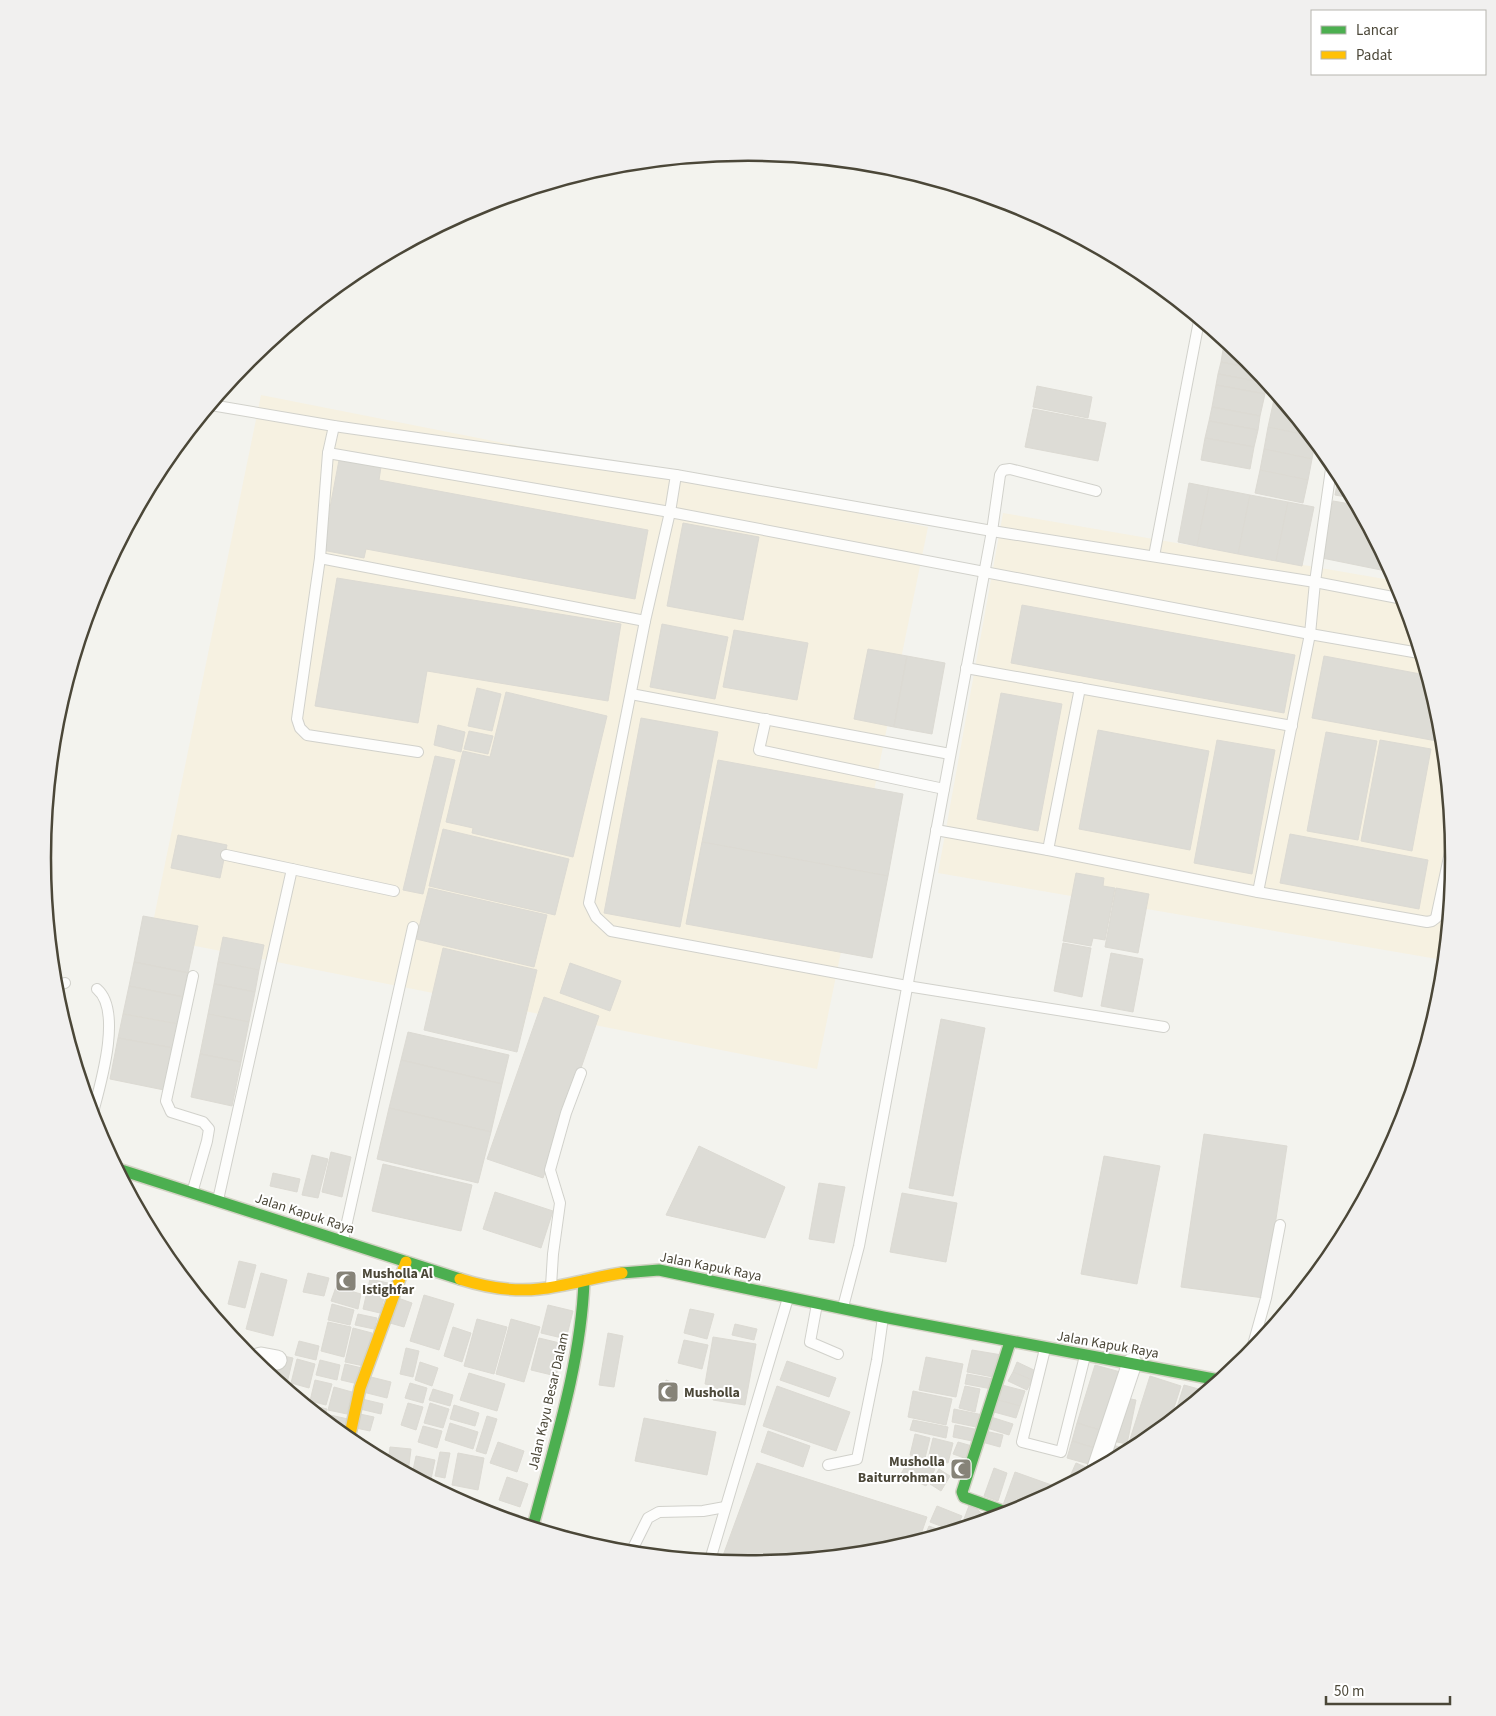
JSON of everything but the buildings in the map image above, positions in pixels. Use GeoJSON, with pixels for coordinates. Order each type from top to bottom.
{"type":"FeatureCollection","features":[{"type":"Feature","properties":{"kind":"main road","name":"Jalan Kapuk Raya"},"geometry":{"type":"LineString","coordinates":[[127,1173],[478,1285],[501,1289],[530,1290],[624,1272],[659,1270],[882,1318],[1132,1362],[1211,1378]]}},
{"type":"Feature","properties":{"kind":"main road"},"geometry":{"type":"LineString","coordinates":[[351,1430],[360,1388],[406,1262]]}},
{"type":"Feature","properties":{"kind":"main road","name":"Jalan Kayu Besar Dalam"},"geometry":{"type":"LineString","coordinates":[[534,1521],[571,1380],[583,1306],[584,1281]]}},
{"type":"Feature","properties":{"kind":"main road"},"geometry":{"type":"LineString","coordinates":[[997,1509],[964,1497],[962,1492],[1010,1342]]}},
{"type":"Feature","properties":{"kind":"street"},"geometry":{"type":"LineString","coordinates":[[262,1357],[276,1360]]}},
{"type":"Feature","properties":{"kind":"street"},"geometry":{"type":"LineString","coordinates":[[1100,1458],[1132,1362]]}},
{"type":"Feature","properties":{"kind":"lane"},"geometry":{"type":"LineString","coordinates":[[1154,556],[1198,326]]}},
{"type":"Feature","properties":{"kind":"lane"},"geometry":{"type":"LineString","coordinates":[[218,406],[334,426],[676,475],[992,531],[1315,582],[1394,597]]}},
{"type":"Feature","properties":{"kind":"lane"},"geometry":{"type":"LineString","coordinates":[[334,426],[328,453],[320,558],[297,719],[300,728],[307,734],[418,752]]}},
{"type":"Feature","properties":{"kind":"lane"},"geometry":{"type":"LineString","coordinates":[[328,453],[670,512],[1413,652]]}},
{"type":"Feature","properties":{"kind":"lane"},"geometry":{"type":"LineString","coordinates":[[842,1309],[859,1246],[992,531],[1000,474],[1003,470],[1010,469],[1096,491]]}},
{"type":"Feature","properties":{"kind":"lane"},"geometry":{"type":"LineString","coordinates":[[676,475],[589,903],[596,917],[610,931],[907,986],[1164,1027]]}},
{"type":"Feature","properties":{"kind":"lane"},"geometry":{"type":"LineString","coordinates":[[1258,892],[1310,634],[1315,582],[1330,476]]}},
{"type":"Feature","properties":{"kind":"lane"},"geometry":{"type":"LineString","coordinates":[[320,558],[645,621]]}},
{"type":"Feature","properties":{"kind":"lane"},"geometry":{"type":"LineString","coordinates":[[966,668],[1292,726]]}},
{"type":"Feature","properties":{"kind":"lane"},"geometry":{"type":"LineString","coordinates":[[1048,850],[1080,688]]}},
{"type":"Feature","properties":{"kind":"lane"},"geometry":{"type":"LineString","coordinates":[[631,694],[950,754]]}},
{"type":"Feature","properties":{"kind":"lane"},"geometry":{"type":"LineString","coordinates":[[766,719],[759,750],[944,790]]}},
{"type":"Feature","properties":{"kind":"lane"},"geometry":{"type":"LineString","coordinates":[[936,830],[1048,850],[1258,892],[1427,922],[1436,918],[1444,880]]}},
{"type":"Feature","properties":{"kind":"lane"},"geometry":{"type":"LineString","coordinates":[[226,855],[394,891]]}},
{"type":"Feature","properties":{"kind":"lane"},"geometry":{"type":"LineString","coordinates":[[218,1201],[292,869]]}},
{"type":"Feature","properties":{"kind":"lane"},"geometry":{"type":"LineString","coordinates":[[342,1241],[413,927]]}},
{"type":"Feature","properties":{"kind":"lane"},"geometry":{"type":"LineString","coordinates":[[192,1193],[209,1129],[204,1122],[171,1112],[166,1101],[193,976]]}},
{"type":"Feature","properties":{"kind":"lane"},"geometry":{"type":"LineString","coordinates":[[96,1102],[106,1062],[109,1034],[107,1003],[104,994],[97,989]]}},
{"type":"Feature","properties":{"kind":"lane"},"geometry":{"type":"LineString","coordinates":[[551,1287],[553,1254],[560,1203],[550,1170],[566,1113],[581,1072]]}},
{"type":"Feature","properties":{"kind":"lane"},"geometry":{"type":"LineString","coordinates":[[1256,1335],[1266,1298],[1280,1225]]}},
{"type":"Feature","properties":{"kind":"lane"},"geometry":{"type":"LineString","coordinates":[[712,1553],[788,1297]]}},
{"type":"Feature","properties":{"kind":"lane"},"geometry":{"type":"LineString","coordinates":[[817,1304],[810,1342],[838,1354]]}},
{"type":"Feature","properties":{"kind":"lane"},"geometry":{"type":"LineString","coordinates":[[828,1465],[857,1458],[877,1360],[882,1318]]}},
{"type":"Feature","properties":{"kind":"lane"},"geometry":{"type":"LineString","coordinates":[[1045,1348],[1022,1442],[1061,1452],[1086,1354]]}},
{"type":"Feature","properties":{"kind":"lane"},"geometry":{"type":"LineString","coordinates":[[634,1545],[648,1518],[659,1512],[703,1511],[725,1507]]}},
{"type":"Feature","properties":{"kind":"shaded area"},"geometry":{"type":"Polygon","coordinates":[[[261,395],[928,527],[817,1069],[150,937],[261,395]]]}},
{"type":"Feature","properties":{"kind":"shaded area"},"geometry":{"type":"Polygon","coordinates":[[[1003,513],[1387,579],[1408,634],[1421,678],[1439,767],[1445,858],[1443,904],[1437,959],[938,873],[1003,513]]]}},
{"type":"Feature","properties":{"kind":"traffic: fast"},"geometry":{"type":"LineString","coordinates":[[126,1172],[460,1279]]}},
{"type":"Feature","properties":{"kind":"traffic: fast"},"geometry":{"type":"LineString","coordinates":[[622,1273],[659,1270],[883,1317],[1211,1378]]}},
{"type":"Feature","properties":{"kind":"traffic: fast"},"geometry":{"type":"LineString","coordinates":[[534,1521],[558,1435],[572,1374],[578,1343],[584,1281]]}},
{"type":"Feature","properties":{"kind":"traffic: fast"},"geometry":{"type":"LineString","coordinates":[[997,1509],[964,1497],[962,1492],[1010,1342]]}},
{"type":"Feature","properties":{"kind":"traffic: slow"},"geometry":{"type":"LineString","coordinates":[[351,1430],[360,1388],[406,1262]]}},
{"type":"Feature","properties":{"kind":"traffic: slow"},"geometry":{"type":"LineString","coordinates":[[460,1279],[499,1288],[529,1290],[560,1286],[622,1273]]}},
{"type":"Feature","properties":{"kind":"place","name":"Musholla Al Istighfar"},"geometry":{"type":"Point","coordinates":[346,1281]}},
{"type":"Feature","properties":{"kind":"place","name":"Musholla"},"geometry":{"type":"Point","coordinates":[668,1392]}},
{"type":"Feature","properties":{"kind":"place","name":"Musholla Baiturrohman"},"geometry":{"type":"Point","coordinates":[961,1469]}}]}
